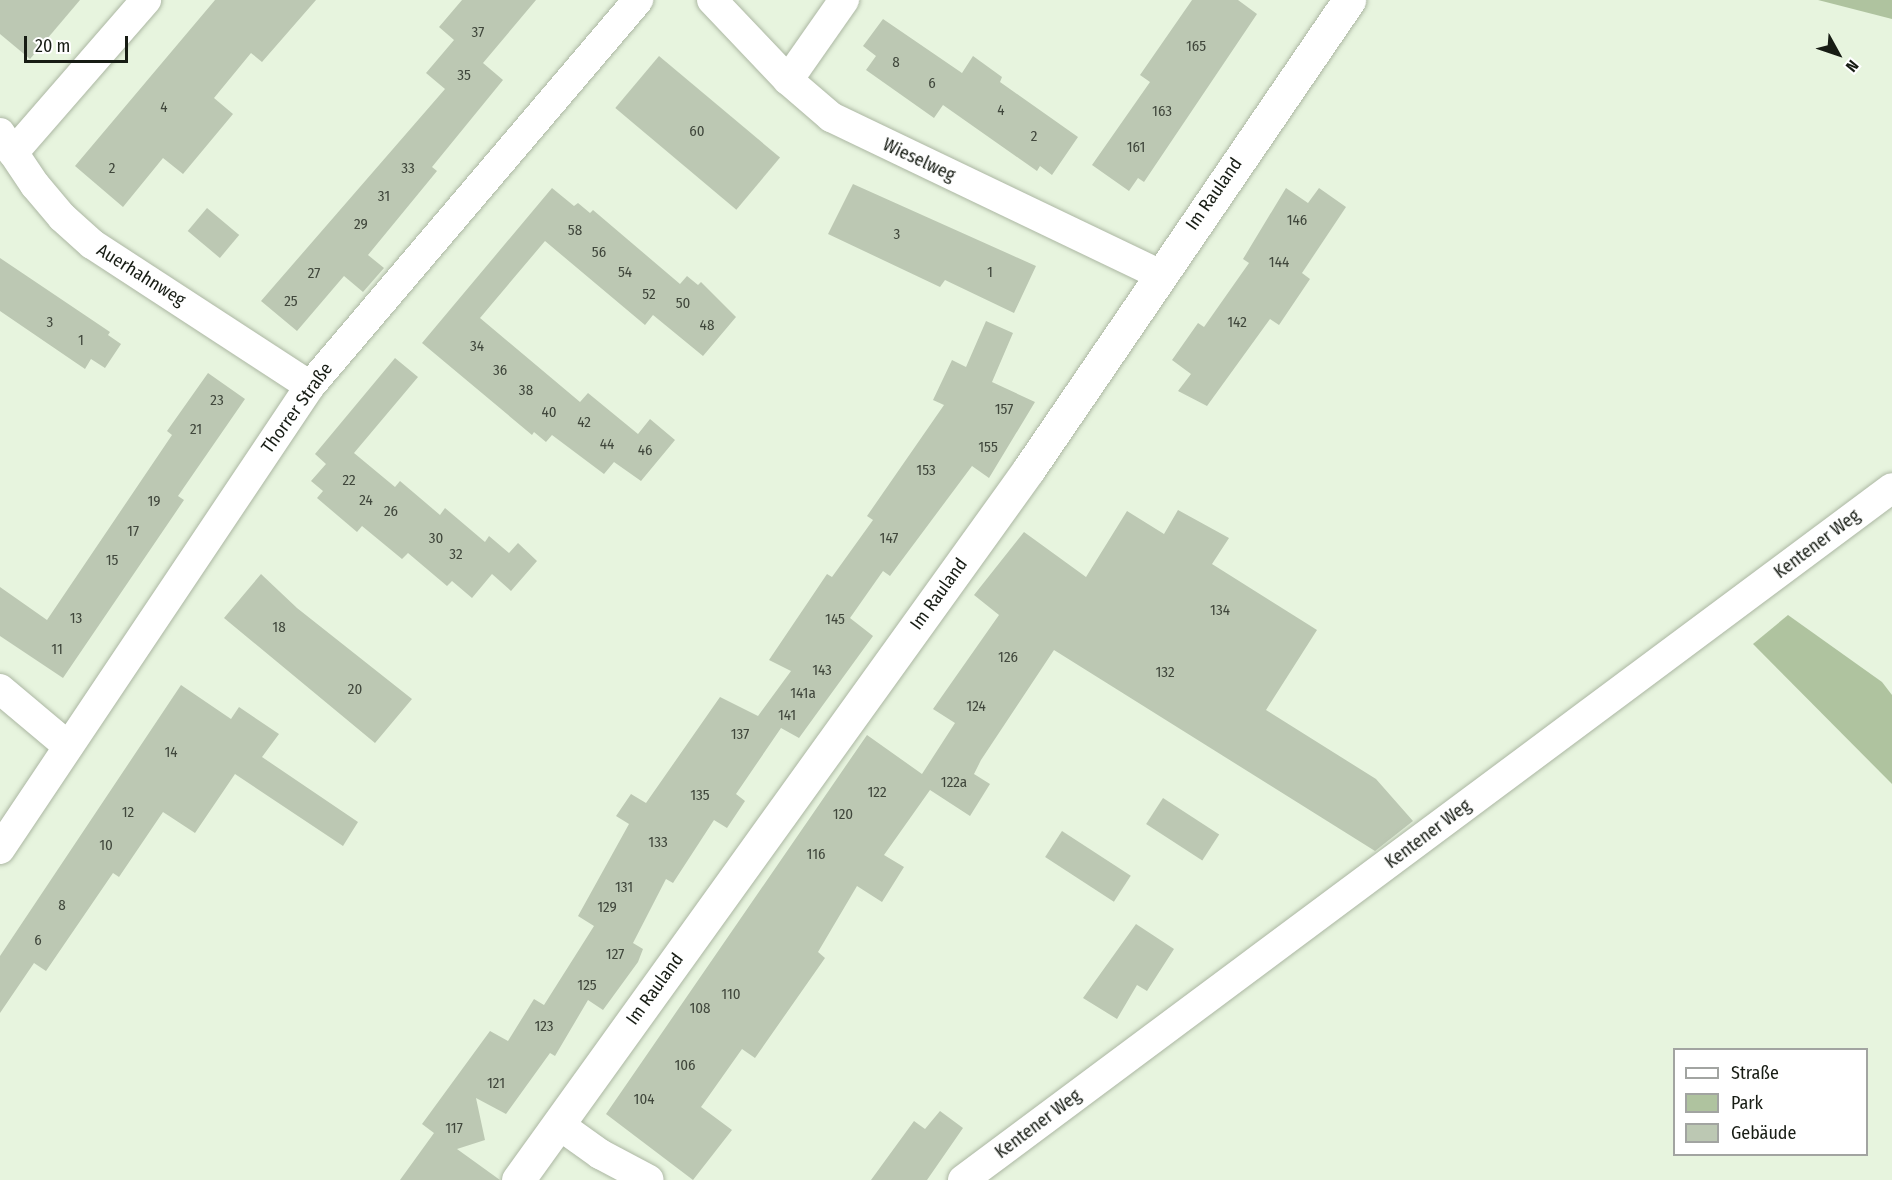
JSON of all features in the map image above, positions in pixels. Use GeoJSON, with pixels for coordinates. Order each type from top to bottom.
{"type":"FeatureCollection","features":[{"type":"Feature","properties":{"kind":"street"},"geometry":{"type":"LineString","coordinates":[[7,143],[146,0]]}},
{"type":"Feature","properties":{"kind":"street","name":"Thorrer Straße"},"geometry":{"type":"LineString","coordinates":[[0,849],[310,386],[638,0]]}},
{"type":"Feature","properties":{"kind":"street","name":"Wieselweg"},"geometry":{"type":"LineString","coordinates":[[712,0],[788,80],[831,117],[1159,274]]}},
{"type":"Feature","properties":{"kind":"street"},"geometry":{"type":"LineString","coordinates":[[788,80],[844,0]]}},
{"type":"Feature","properties":{"kind":"street","name":"Im Rauland"},"geometry":{"type":"LineString","coordinates":[[518,1180],[1029,469],[1159,274],[1349,0]]}},
{"type":"Feature","properties":{"kind":"street","name":"Auerhahnweg"},"geometry":{"type":"LineString","coordinates":[[7,143],[62,217],[92,244],[310,386]]}},
{"type":"Feature","properties":{"kind":"street","name":"Kentener Weg"},"geometry":{"type":"LineString","coordinates":[[963,1180],[1892,488]]}},
{"type":"Feature","properties":{"kind":"street"},"geometry":{"type":"LineString","coordinates":[[0,689],[68,746]]}},
{"type":"Feature","properties":{"kind":"street"},"geometry":{"type":"LineString","coordinates":[[558,1124],[600,1154],[649,1180]]}},
{"type":"Feature","properties":{"kind":"green space"},"geometry":{"type":"Polygon","coordinates":[[[1818,0],[1892,0],[1892,19],[1818,0]]]}},
{"type":"Feature","properties":{"kind":"green space"},"geometry":{"type":"Polygon","coordinates":[[[1788,615],[1882,682],[1892,695],[1892,784],[1753,644],[1788,615]]]}},
{"type":"Feature","properties":{"kind":"building"},"geometry":{"type":"Polygon","coordinates":[[[0,0],[80,0],[30,59],[0,34],[0,0]]]}},
{"type":"Feature","properties":{"kind":"building"},"geometry":{"type":"Polygon","coordinates":[[[215,0],[316,0],[262,62],[251,53],[214,98],[233,114],[183,174],[163,158],[123,207],[75,166],[215,0]]]}},
{"type":"Feature","properties":{"kind":"building"},"geometry":{"type":"Polygon","coordinates":[[[462,0],[536,0],[483,63],[503,80],[432,167],[437,171],[368,255],[384,268],[363,292],[344,276],[297,331],[261,301],[445,89],[426,73],[454,40],[439,27],[462,0]]]}},
{"type":"Feature","properties":{"kind":"building"},"geometry":{"type":"Polygon","coordinates":[[[1192,0],[1238,0],[1257,14],[1144,182],[1138,178],[1129,191],[1092,165],[1150,82],[1140,75],[1192,0]]]}},
{"type":"Feature","properties":{"kind":"building"},"geometry":{"type":"Polygon","coordinates":[[[883,19],[962,73],[973,56],[1002,77],[1000,82],[1078,137],[1052,175],[1040,166],[1037,171],[943,105],[934,118],[866,70],[876,56],[863,46],[883,19]]]}},
{"type":"Feature","properties":{"kind":"building"},"geometry":{"type":"Polygon","coordinates":[[[659,56],[780,158],[736,210],[615,108],[659,56]]]}},
{"type":"Feature","properties":{"kind":"building"},"geometry":{"type":"Polygon","coordinates":[[[853,184],[1036,266],[1014,313],[945,280],[940,287],[828,234],[853,184]]]}},
{"type":"Feature","properties":{"kind":"building"},"geometry":{"type":"Polygon","coordinates":[[[552,188],[574,206],[578,203],[590,213],[593,210],[680,284],[687,276],[698,285],[701,282],[736,317],[703,356],[653,315],[645,325],[545,241],[480,318],[580,402],[588,393],[638,434],[650,419],[675,440],[641,481],[614,462],[604,474],[552,435],[546,442],[534,432],[532,435],[422,343],[552,188]]]}},
{"type":"Feature","properties":{"kind":"building"},"geometry":{"type":"Polygon","coordinates":[[[1286,188],[1308,203],[1319,188],[1346,207],[1302,273],[1310,279],[1279,325],[1270,319],[1207,406],[1178,391],[1191,374],[1172,360],[1198,323],[1204,327],[1249,263],[1243,259],[1286,188]]]}},
{"type":"Feature","properties":{"kind":"building"},"geometry":{"type":"Polygon","coordinates":[[[207,208],[239,235],[220,258],[188,231],[207,208]]]}},
{"type":"Feature","properties":{"kind":"building"},"geometry":{"type":"Polygon","coordinates":[[[0,258],[110,332],[108,335],[121,344],[105,368],[91,359],[85,369],[0,311],[0,258]]]}},
{"type":"Feature","properties":{"kind":"building"},"geometry":{"type":"Polygon","coordinates":[[[986,321],[1013,333],[992,382],[1035,402],[989,478],[972,466],[890,576],[883,571],[850,618],[873,636],[799,738],[781,728],[736,794],[745,801],[727,828],[714,820],[673,883],[666,879],[633,943],[643,949],[638,962],[603,1010],[588,1000],[555,1056],[550,1053],[506,1114],[476,1098],[485,1140],[457,1149],[500,1180],[400,1180],[434,1133],[422,1124],[490,1031],[508,1041],[534,999],[544,1005],[594,926],[578,916],[629,824],[616,816],[631,794],[646,803],[720,697],[758,716],[791,671],[769,660],[827,574],[832,577],[873,520],[867,516],[944,405],[933,400],[952,360],[966,367],[986,321]]]}},
{"type":"Feature","properties":{"kind":"building"},"geometry":{"type":"Polygon","coordinates":[[[395,358],[418,377],[354,453],[395,487],[400,481],[440,515],[445,508],[485,542],[489,536],[509,553],[518,543],[537,561],[511,591],[492,574],[472,598],[452,581],[447,586],[408,553],[402,559],[362,526],[357,532],[317,498],[323,491],[311,481],[326,464],[315,454],[395,358]]]}},
{"type":"Feature","properties":{"kind":"building"},"geometry":{"type":"Polygon","coordinates":[[[208,373],[245,399],[178,496],[184,500],[63,678],[0,636],[0,587],[47,620],[172,435],[167,431],[208,373]]]}},
{"type":"Feature","properties":{"kind":"building"},"geometry":{"type":"Polygon","coordinates":[[[1178,510],[1229,538],[1212,564],[1317,630],[1266,710],[1376,779],[1413,821],[1375,851],[1054,650],[981,760],[974,774],[990,784],[970,816],[930,790],[884,855],[904,867],[882,902],[857,886],[818,952],[825,958],[755,1058],[742,1049],[701,1107],[732,1130],[693,1180],[606,1114],[867,735],[922,774],[955,723],[933,709],[999,615],[974,595],[1024,532],[1086,577],[1127,511],[1164,534],[1178,510]]]}},
{"type":"Feature","properties":{"kind":"building"},"geometry":{"type":"Polygon","coordinates":[[[261,574],[297,608],[412,699],[375,743],[224,618],[261,574]]]}},
{"type":"Feature","properties":{"kind":"building"},"geometry":{"type":"Polygon","coordinates":[[[181,685],[231,719],[239,707],[279,734],[262,757],[358,822],[343,846],[235,774],[195,833],[163,812],[119,877],[113,873],[46,971],[34,963],[0,1013],[0,956],[181,685]]]}},
{"type":"Feature","properties":{"kind":"building"},"geometry":{"type":"Polygon","coordinates":[[[1163,798],[1219,834],[1202,860],[1146,824],[1163,798]]]}},
{"type":"Feature","properties":{"kind":"building"},"geometry":{"type":"Polygon","coordinates":[[[1062,831],[1131,876],[1114,902],[1045,857],[1062,831]]]}},
{"type":"Feature","properties":{"kind":"building"},"geometry":{"type":"Polygon","coordinates":[[[1136,924],[1174,949],[1147,991],[1137,985],[1117,1019],[1083,998],[1136,924]]]}},
{"type":"Feature","properties":{"kind":"building"},"geometry":{"type":"Polygon","coordinates":[[[940,1111],[963,1128],[927,1180],[871,1180],[914,1121],[925,1129],[940,1111]]]}}]}
